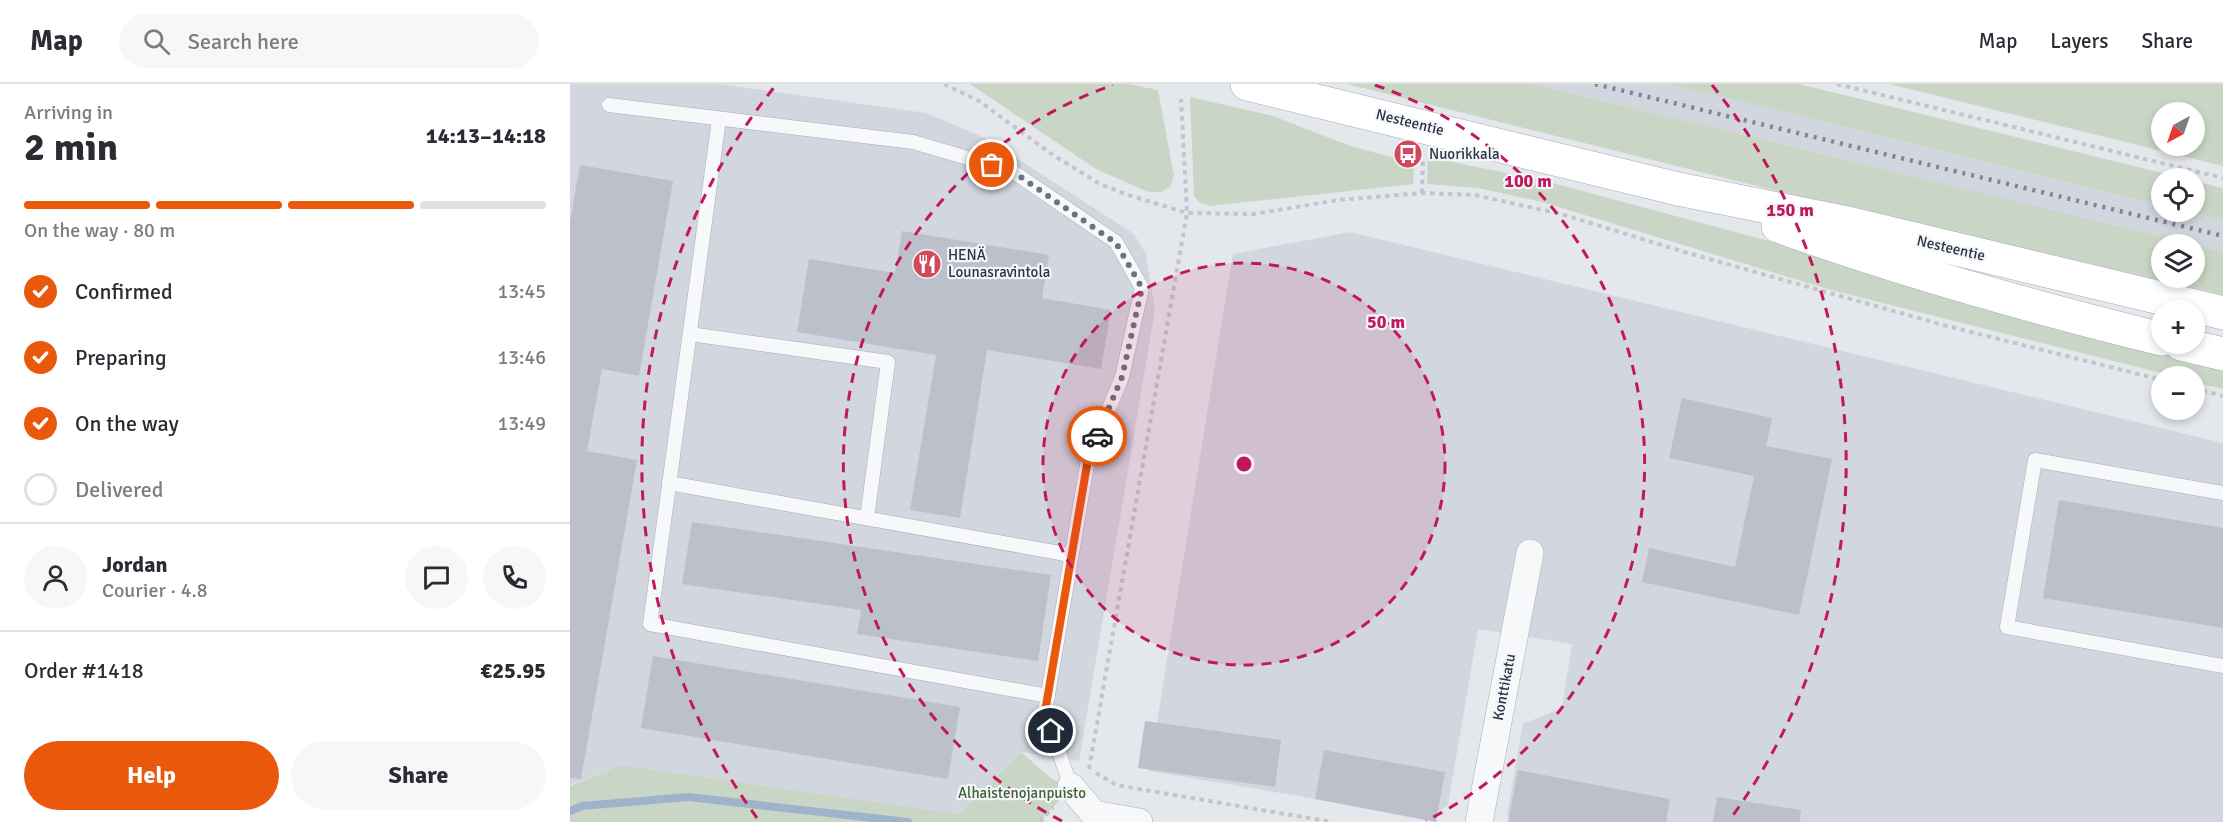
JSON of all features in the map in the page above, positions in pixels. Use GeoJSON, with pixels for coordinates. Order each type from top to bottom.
{"type":"FeatureCollection","features":[{"type":"Feature","properties":{"kind":"main road","name":"Nesteentie"},"geometry":{"type":"LineString","coordinates":[[1247,84],[1678,189],[1852,224],[2223,313]]}},
{"type":"Feature","properties":{"kind":"main road","name":"Nesteentie"},"geometry":{"type":"LineString","coordinates":[[1678,189],[1857,254],[2056,313],[2151,336]]}},
{"type":"Feature","properties":{"kind":"main road"},"geometry":{"type":"LineString","coordinates":[[2205,350],[2223,354]]}},
{"type":"Feature","properties":{"kind":"street","name":"Konttikatu"},"geometry":{"type":"LineString","coordinates":[[1479,822],[1530,553]]}},
{"type":"Feature","properties":{"kind":"street"},"geometry":{"type":"LineString","coordinates":[[1080,778],[1094,814],[1139,822]]}},
{"type":"Feature","properties":{"kind":"lane"},"geometry":{"type":"LineString","coordinates":[[609,105],[913,142],[1012,171],[1116,243],[1142,288],[1122,377],[1088,459],[1045,712],[1080,778]]}},
{"type":"Feature","properties":{"kind":"lane"},"geometry":{"type":"LineString","coordinates":[[719,118],[650,624],[1048,696]]}},
{"type":"Feature","properties":{"kind":"lane"},"geometry":{"type":"LineString","coordinates":[[690,334],[888,362],[867,518]]}},
{"type":"Feature","properties":{"kind":"lane"},"geometry":{"type":"LineString","coordinates":[[2223,493],[2035,460],[2007,627],[2223,666]]}},
{"type":"Feature","properties":{"kind":"lane"},"geometry":{"type":"LineString","coordinates":[[669,483],[1071,555]]}},
{"type":"Feature","properties":{"kind":"path"},"geometry":{"type":"LineString","coordinates":[[944,84],[979,101],[1053,155],[1100,184],[1187,213],[1256,214],[1338,200],[1422,193],[1474,195],[1562,214],[1688,253],[1943,325],[2151,377]]}},
{"type":"Feature","properties":{"kind":"path"},"geometry":{"type":"LineString","coordinates":[[1837,84],[2223,178]]}},
{"type":"Feature","properties":{"kind":"path"},"geometry":{"type":"LineString","coordinates":[[1181,99],[1187,213],[1080,778],[1332,822]]}},
{"type":"Feature","properties":{"kind":"path"},"geometry":{"type":"LineString","coordinates":[[1422,193],[1423,158]]}},
{"type":"Feature","properties":{"kind":"path"},"geometry":{"type":"LineString","coordinates":[[2205,391],[2223,396]]}},
{"type":"Feature","properties":{"kind":"shaded area"},"geometry":{"type":"Polygon","coordinates":[[[570,84],[720,84],[926,113],[987,139],[1134,234],[1146,254],[1155,310],[1079,761],[1021,752],[959,814],[621,765],[570,785],[570,84]]]}},
{"type":"Feature","properties":{"kind":"shaded area"},"geometry":{"type":"Polygon","coordinates":[[[1533,84],[1669,84],[2151,203],[2151,222],[2205,222],[2205,216],[2223,220],[2223,252],[2205,248],[2205,234],[2151,234],[1533,84]]]}},
{"type":"Feature","properties":{"kind":"shaded area"},"geometry":{"type":"Polygon","coordinates":[[[1350,232],[2223,443],[2223,822],[1513,822],[1507,815],[1523,724],[1562,708],[1572,644],[1478,629],[1448,805],[1430,818],[1149,771],[1233,254],[1350,232]]]}},
{"type":"Feature","properties":{"kind":"green space"},"geometry":{"type":"Polygon","coordinates":[[[970,84],[1128,84],[1158,90],[1174,176],[1170,187],[1161,192],[1148,192],[1096,169],[970,84]]]}},
{"type":"Feature","properties":{"kind":"green space"},"geometry":{"type":"Polygon","coordinates":[[[1347,84],[1533,84],[2151,234],[2151,278],[1781,192],[1347,84]]]}},
{"type":"Feature","properties":{"kind":"green space"},"geometry":{"type":"Polygon","coordinates":[[[1669,84],[1799,84],[2151,170],[2151,203],[1669,84]]]}},
{"type":"Feature","properties":{"kind":"green space"},"geometry":{"type":"Polygon","coordinates":[[[1889,84],[2223,84],[2223,166],[2182,156],[2205,156],[2205,102],[2151,102],[2151,148],[1889,84]]]}},
{"type":"Feature","properties":{"kind":"green space"},"geometry":{"type":"Polygon","coordinates":[[[1190,97],[1273,116],[1350,146],[1414,163],[1413,184],[1210,206],[1199,202],[1194,196],[1190,97]]]}},
{"type":"Feature","properties":{"kind":"green space"},"geometry":{"type":"Polygon","coordinates":[[[1428,157],[1545,181],[2151,344],[2151,354],[2189,354],[2223,363],[2223,389],[2205,384],[2205,366],[2151,366],[2151,370],[1831,290],[1542,202],[1478,188],[1427,184],[1428,157]]]}},
{"type":"Feature","properties":{"kind":"green space"},"geometry":{"type":"Polygon","coordinates":[[[2205,184],[2223,188],[2223,220],[2205,216],[2205,184]]]}},
{"type":"Feature","properties":{"kind":"green space"},"geometry":{"type":"Polygon","coordinates":[[[2205,248],[2223,252],[2223,295],[2193,288],[2205,288],[2205,248]]]}},
{"type":"Feature","properties":{"kind":"green space","name":"Alhaistenojanpuisto"},"geometry":{"type":"Polygon","coordinates":[[[1021,752],[1052,779],[1071,787],[1040,822],[570,822],[570,786],[621,765],[959,814],[1021,752]]]}},
{"type":"Feature","properties":{"kind":"building"},"geometry":{"type":"Polygon","coordinates":[[[580,165],[673,181],[639,376],[602,369],[587,451],[637,460],[581,779],[570,778],[570,222],[580,165]]]}},
{"type":"Feature","properties":{"kind":"building"},"geometry":{"type":"Polygon","coordinates":[[[902,231],[1049,255],[1042,298],[1111,310],[1101,369],[987,350],[960,518],[910,510],[936,355],[797,332],[809,259],[895,273],[902,231]]]}},
{"type":"Feature","properties":{"kind":"building"},"geometry":{"type":"Polygon","coordinates":[[[1682,398],[1772,418],[1766,446],[1832,459],[1799,615],[1642,582],[1649,548],[1735,567],[1754,476],[1669,458],[1682,398]]]}},
{"type":"Feature","properties":{"kind":"building"},"geometry":{"type":"Polygon","coordinates":[[[2059,500],[2223,528],[2223,628],[2043,598],[2059,500]]]}},
{"type":"Feature","properties":{"kind":"building"},"geometry":{"type":"Polygon","coordinates":[[[692,522],[1051,575],[1038,661],[857,634],[861,610],[682,584],[692,522]]]}},
{"type":"Feature","properties":{"kind":"building"},"geometry":{"type":"Polygon","coordinates":[[[653,656],[960,707],[948,779],[641,728],[653,656]]]}},
{"type":"Feature","properties":{"kind":"building"},"geometry":{"type":"Polygon","coordinates":[[[1145,721],[1281,740],[1275,787],[1138,768],[1145,721]]]}},
{"type":"Feature","properties":{"kind":"building"},"geometry":{"type":"Polygon","coordinates":[[[1324,750],[1445,772],[1436,822],[1315,799],[1324,750]]]}},
{"type":"Feature","properties":{"kind":"building"},"geometry":{"type":"Polygon","coordinates":[[[1518,770],[1670,799],[1666,822],[1508,822],[1518,770]]]}},
{"type":"Feature","properties":{"kind":"building"},"geometry":{"type":"Polygon","coordinates":[[[1717,797],[1801,810],[1800,822],[1713,822],[1717,797]]]}},
{"type":"Feature","properties":{"kind":"waterway"},"geometry":{"type":"LineString","coordinates":[[570,811],[582,806],[688,797],[908,822]]}},
{"type":"Feature","properties":{"kind":"railway"},"geometry":{"type":"LineString","coordinates":[[1595,84],[2223,236]]}},
{"type":"Feature","properties":{"kind":"way so far"},"geometry":{"type":"LineString","coordinates":[[992,165],[1012,171],[1116,243],[1142,288],[1122,377],[1097,436]]}},
{"type":"Feature","properties":{"kind":"place","name":"Nuorikkala"},"geometry":{"type":"Point","coordinates":[1408,154]}},
{"type":"Feature","properties":{"kind":"place","name":"HENÄ Lounasravintola"},"geometry":{"type":"Point","coordinates":[927,264]}},
{"type":"Feature","properties":{"kind":"route"},"geometry":{"type":"LineString","coordinates":[[1051,731],[1045,712],[1088,459],[1097,436]]}}]}
